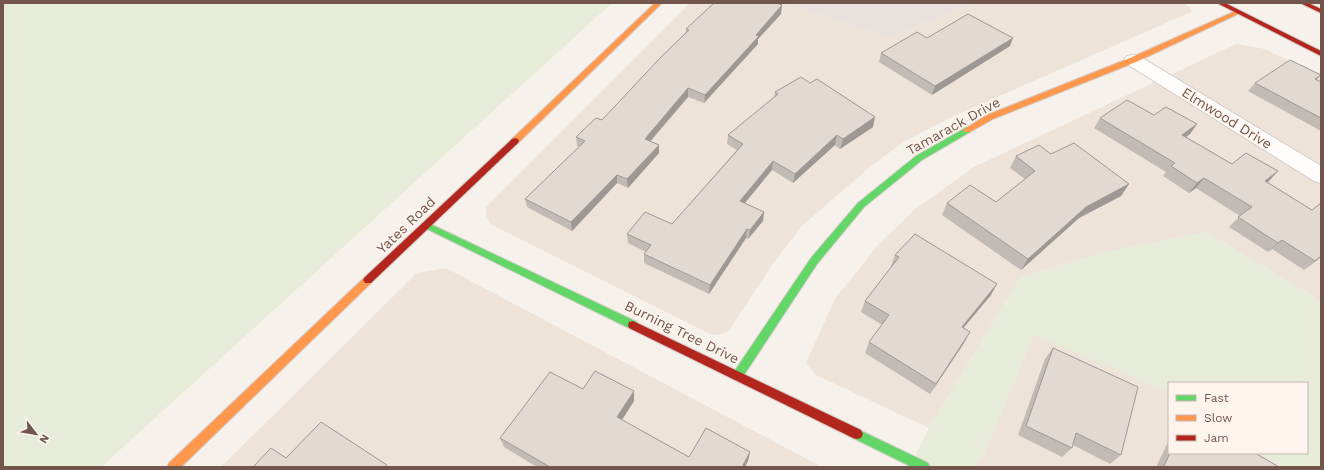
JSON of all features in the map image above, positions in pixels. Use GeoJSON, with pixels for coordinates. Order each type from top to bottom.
{"type":"FeatureCollection","features":[{"type":"Feature","properties":{"kind":"main road","name":"Yates Road"},"geometry":{"type":"LineString","coordinates":[[173,467],[659,3]]}},
{"type":"Feature","properties":{"kind":"main road"},"geometry":{"type":"LineString","coordinates":[[1220,3],[1321,54]]}},
{"type":"Feature","properties":{"kind":"main road"},"geometry":{"type":"LineString","coordinates":[[1303,3],[1321,11]]}},
{"type":"Feature","properties":{"kind":"main road","name":"Tamarack Drive"},"geometry":{"type":"LineString","coordinates":[[738,375],[814,261],[861,205],[913,163],[990,118],[1133,60],[1238,12]]}},
{"type":"Feature","properties":{"kind":"main road","name":"Burning Tree Drive"},"geometry":{"type":"LineString","coordinates":[[426,225],[738,375],[924,467]]}},
{"type":"Feature","properties":{"kind":"street","name":"Elmwood Drive"},"geometry":{"type":"LineString","coordinates":[[1133,60],[1321,176]]}},
{"type":"Feature","properties":{"kind":"shaded area"},"geometry":{"type":"Polygon","coordinates":[[[690,3],[785,3],[890,37],[974,3],[1184,3],[1192,10],[1191,12],[954,116],[905,141],[871,166],[803,225],[774,262],[729,330],[721,334],[712,335],[490,224],[486,215],[486,207],[690,3]]]}},
{"type":"Feature","properties":{"kind":"shaded area"},"geometry":{"type":"Polygon","coordinates":[[[785,3],[974,3],[890,37],[785,3]]]}},
{"type":"Feature","properties":{"kind":"shaded area"},"geometry":{"type":"Polygon","coordinates":[[[1236,44],[1265,49],[1321,77],[1321,301],[1206,232],[1101,253],[1020,278],[929,428],[816,375],[806,363],[835,299],[878,245],[914,210],[974,167],[1236,44]]]}},
{"type":"Feature","properties":{"kind":"shaded area"},"geometry":{"type":"Polygon","coordinates":[[[446,268],[822,467],[221,467],[417,273],[446,268]]]}},
{"type":"Feature","properties":{"kind":"shaded area"},"geometry":{"type":"Polygon","coordinates":[[[1034,334],[1168,392],[1168,454],[1261,454],[1280,467],[973,467],[982,458],[1034,334]]]}},
{"type":"Feature","properties":{"kind":"green space"},"geometry":{"type":"Polygon","coordinates":[[[3,3],[612,3],[101,467],[3,467],[3,3]]]}},
{"type":"Feature","properties":{"kind":"green space"},"geometry":{"type":"Polygon","coordinates":[[[1206,232],[1321,301],[1321,467],[1280,467],[1261,454],[1308,454],[1308,382],[1168,382],[1168,392],[1034,335],[982,458],[973,467],[910,467],[929,428],[1020,278],[1101,253],[1206,232]]]}},
{"type":"Feature","properties":{"kind":"building"},"geometry":{"type":"Polygon","coordinates":[[[714,3],[776,3],[782,5],[756,35],[759,36],[705,95],[688,88],[645,139],[659,145],[627,179],[617,175],[571,222],[525,199],[585,141],[576,137],[596,118],[602,120],[661,57],[689,30],[686,29],[714,3]]]}},
{"type":"Feature","properties":{"kind":"building"},"geometry":{"type":"Polygon","coordinates":[[[968,14],[1013,38],[935,86],[881,53],[917,32],[927,38],[968,14]]]}},
{"type":"Feature","properties":{"kind":"building"},"geometry":{"type":"Polygon","coordinates":[[[1290,60],[1321,75],[1315,79],[1321,82],[1321,118],[1255,83],[1290,60]]]}},
{"type":"Feature","properties":{"kind":"building"},"geometry":{"type":"Polygon","coordinates":[[[801,77],[810,83],[817,79],[875,117],[843,139],[837,135],[795,174],[773,161],[740,201],[764,212],[750,230],[747,229],[710,285],[644,254],[651,245],[627,234],[645,212],[672,224],[743,144],[728,135],[778,94],[775,92],[801,77]]]}},
{"type":"Feature","properties":{"kind":"building"},"geometry":{"type":"Polygon","coordinates":[[[1127,100],[1154,115],[1166,107],[1197,124],[1182,135],[1232,164],[1246,153],[1278,171],[1265,181],[1312,210],[1321,203],[1321,256],[1315,261],[1282,240],[1278,243],[1238,217],[1252,207],[1204,178],[1197,183],[1171,166],[1175,163],[1100,118],[1127,100]]]}},
{"type":"Feature","properties":{"kind":"building"},"geometry":{"type":"Polygon","coordinates":[[[1074,143],[1129,184],[1086,207],[1028,259],[947,203],[970,185],[996,202],[1035,171],[1016,156],[1039,145],[1051,154],[1074,143]]]}},
{"type":"Feature","properties":{"kind":"building"},"geometry":{"type":"Polygon","coordinates":[[[915,234],[997,284],[962,327],[970,332],[936,384],[869,342],[889,315],[865,301],[899,257],[895,255],[915,234]]]}},
{"type":"Feature","properties":{"kind":"building"},"geometry":{"type":"Polygon","coordinates":[[[1053,348],[1138,387],[1121,455],[1076,433],[1072,448],[1026,426],[1053,348]]]}},
{"type":"Feature","properties":{"kind":"building"},"geometry":{"type":"Polygon","coordinates":[[[595,371],[634,391],[617,417],[689,457],[706,428],[750,452],[742,467],[550,467],[500,438],[550,372],[583,389],[595,371]]]}},
{"type":"Feature","properties":{"kind":"building"},"geometry":{"type":"Polygon","coordinates":[[[321,422],[387,465],[385,467],[253,467],[271,448],[286,458],[321,422]]]}},
{"type":"Feature","properties":{"kind":"building"},"geometry":{"type":"Polygon","coordinates":[[[1170,454],[1257,454],[1279,467],[1165,467],[1164,466],[1170,454]]]}},
{"type":"Feature","properties":{"kind":"traffic: fast"},"geometry":{"type":"LineString","coordinates":[[738,375],[814,261],[861,205],[919,158],[967,130]]}},
{"type":"Feature","properties":{"kind":"traffic: fast"},"geometry":{"type":"LineString","coordinates":[[426,225],[633,325]]}},
{"type":"Feature","properties":{"kind":"traffic: fast"},"geometry":{"type":"LineString","coordinates":[[857,434],[924,467]]}},
{"type":"Feature","properties":{"kind":"traffic: slow"},"geometry":{"type":"LineString","coordinates":[[515,141],[659,3]]}},
{"type":"Feature","properties":{"kind":"traffic: slow"},"geometry":{"type":"LineString","coordinates":[[967,130],[990,117],[1133,60],[1238,12]]}},
{"type":"Feature","properties":{"kind":"traffic: slow"},"geometry":{"type":"LineString","coordinates":[[173,467],[368,280]]}},
{"type":"Feature","properties":{"kind":"traffic: jam"},"geometry":{"type":"LineString","coordinates":[[1220,3],[1321,54]]}},
{"type":"Feature","properties":{"kind":"traffic: jam"},"geometry":{"type":"LineString","coordinates":[[1303,3],[1321,11]]}},
{"type":"Feature","properties":{"kind":"traffic: jam"},"geometry":{"type":"LineString","coordinates":[[368,280],[515,141]]}},
{"type":"Feature","properties":{"kind":"traffic: jam"},"geometry":{"type":"LineString","coordinates":[[633,325],[857,434]]}}]}
